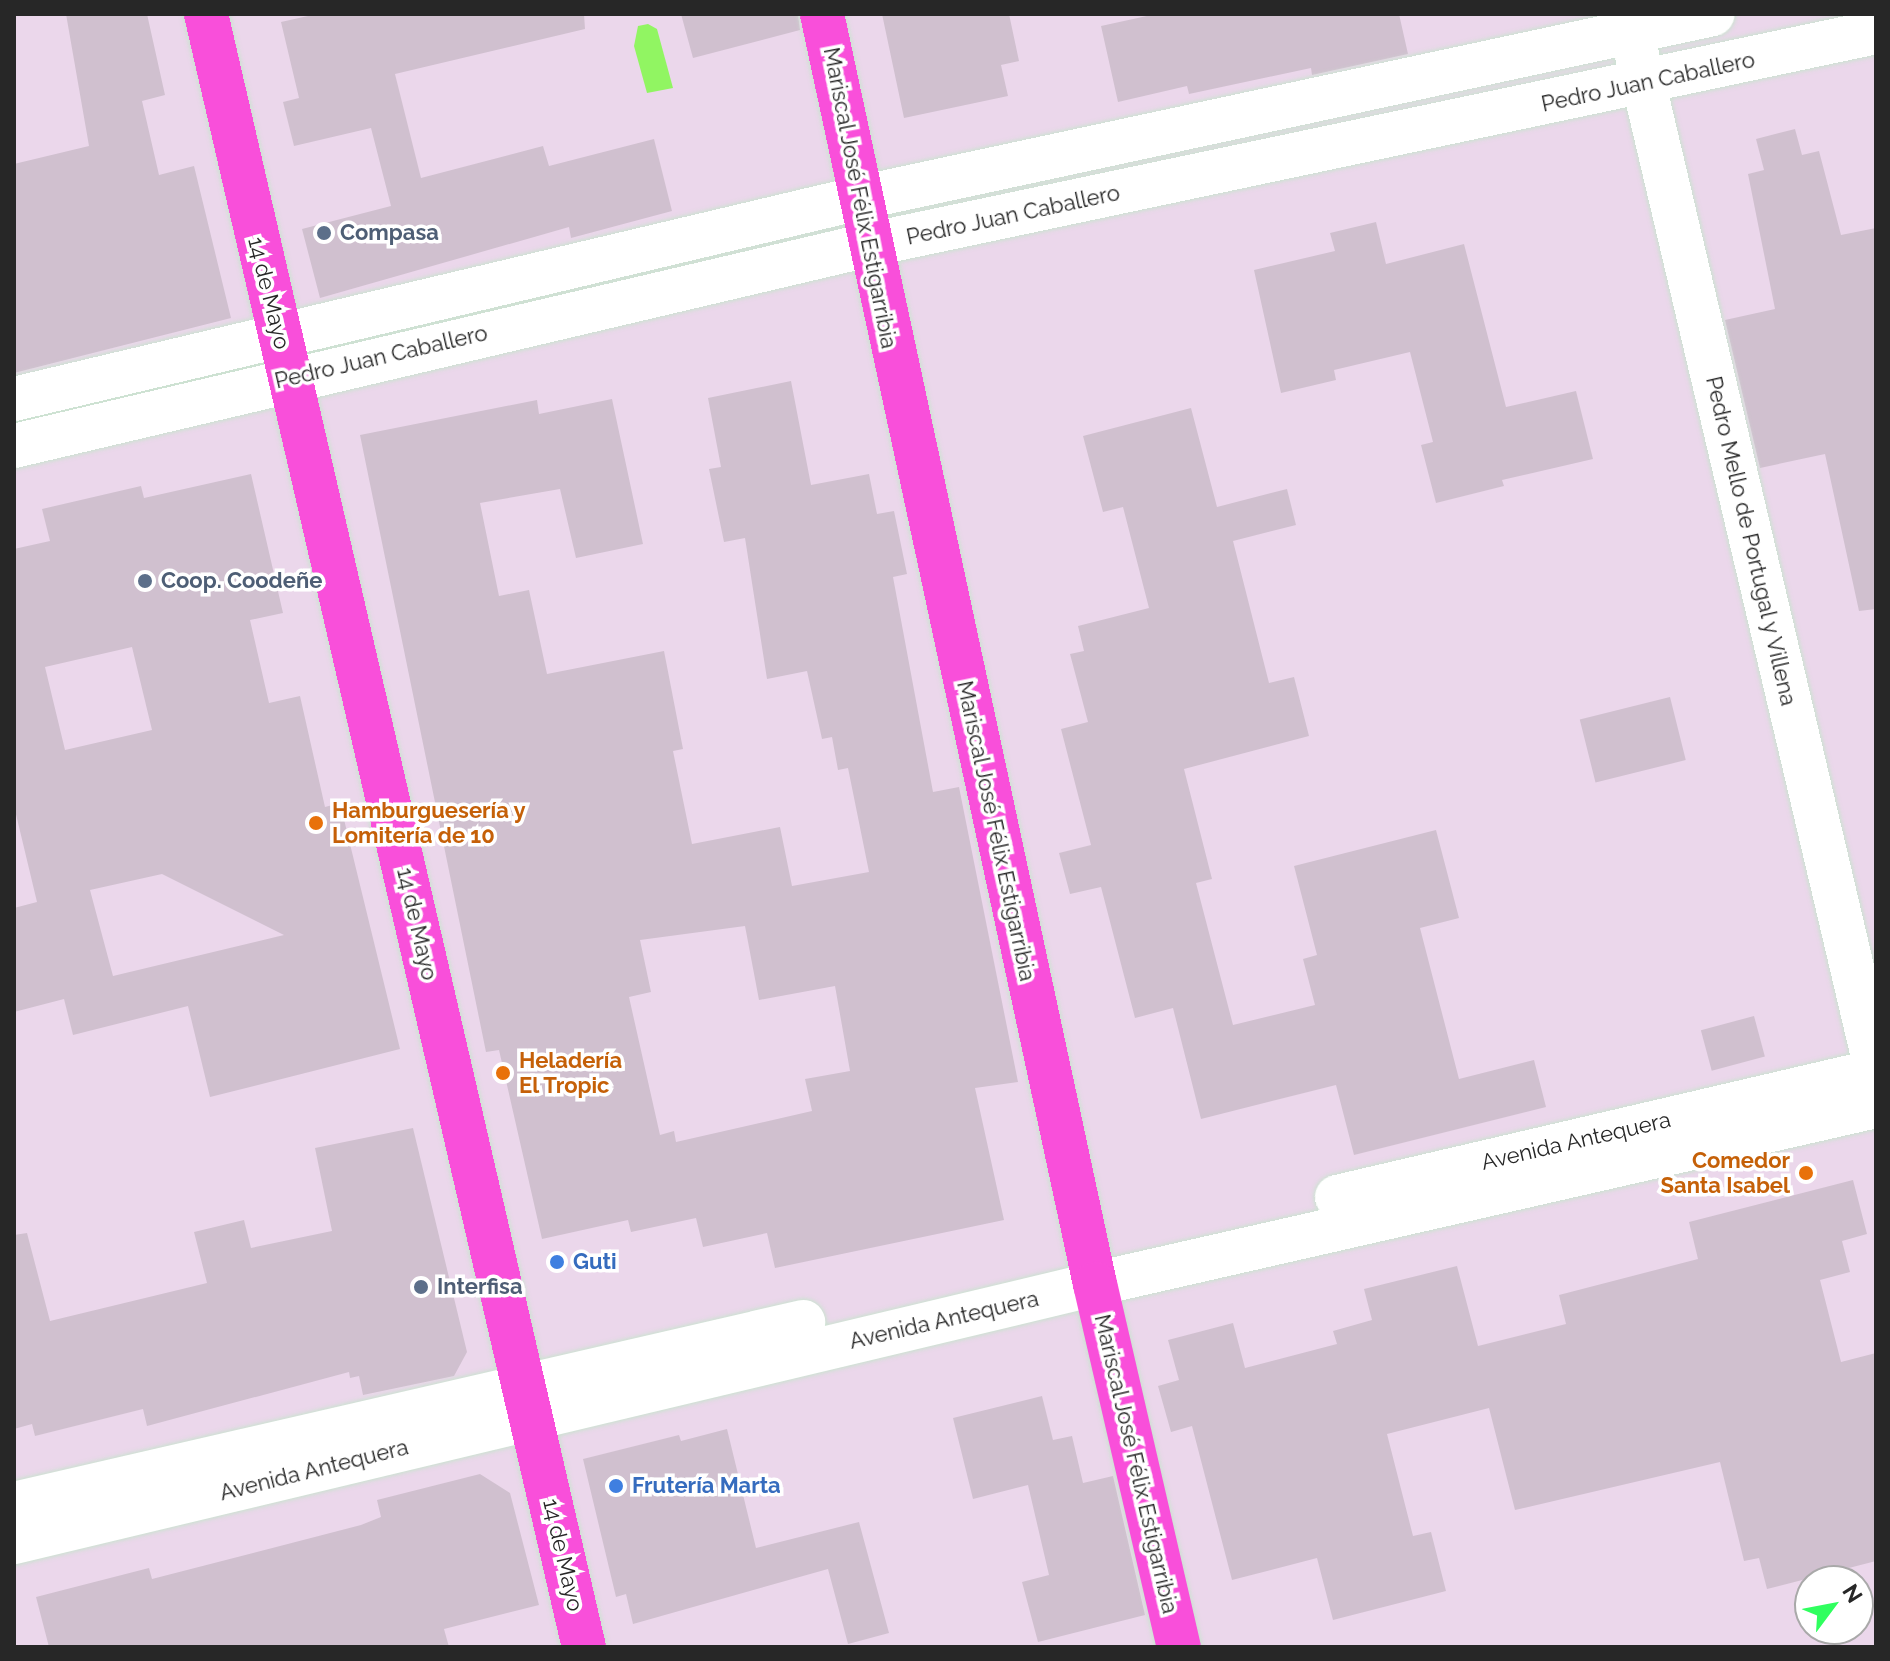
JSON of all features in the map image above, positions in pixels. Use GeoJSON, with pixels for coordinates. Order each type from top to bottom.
{"type":"FeatureCollection","features":[{"type":"Feature","properties":{"kind":"main road","name":"14 de Mayo"},"geometry":{"type":"LineString","coordinates":[[206,14],[584,1647]]}},
{"type":"Feature","properties":{"kind":"main road","name":"Mariscal José Félix Estigarribia"},"geometry":{"type":"LineString","coordinates":[[822,14],[864,197],[868,245],[1092,1270],[1179,1647]]}},
{"type":"Feature","properties":{"kind":"street","name":"Pedro Juan Caballero"},"geometry":{"type":"LineString","coordinates":[[14,399],[864,197],[1630,23],[1713,14]]}},
{"type":"Feature","properties":{"kind":"street","name":"Pedro Mello de Portugal y Villena"},"geometry":{"type":"LineString","coordinates":[[1630,23],[1876,1070]]}},
{"type":"Feature","properties":{"kind":"street","name":"Pedro Juan Caballero"},"geometry":{"type":"LineString","coordinates":[[14,446],[290,378],[868,245],[1876,32]]}},
{"type":"Feature","properties":{"kind":"street","name":"Avenida Antequera"},"geometry":{"type":"LineString","coordinates":[[14,1504],[529,1402],[1092,1270],[1876,1070]]}},
{"type":"Feature","properties":{"kind":"street","name":"Avenida Antequera"},"geometry":{"type":"LineString","coordinates":[[1092,1270],[1876,1106]]}},
{"type":"Feature","properties":{"kind":"street","name":"Avenida Antequera"},"geometry":{"type":"LineString","coordinates":[[14,1542],[529,1402]]}},
{"type":"Feature","properties":{"kind":"shaded area"},"geometry":{"type":"Polygon","coordinates":[[[648,24],[657,29],[673,88],[647,93],[634,46],[638,26],[648,24]]]}},
{"type":"Feature","properties":{"kind":"building"},"geometry":{"type":"Polygon","coordinates":[[[66,14],[147,14],[165,95],[142,101],[159,175],[194,166],[231,318],[14,373],[14,164],[89,146],[66,14]]]}},
{"type":"Feature","properties":{"kind":"building"},"geometry":{"type":"Polygon","coordinates":[[[317,14],[584,14],[585,29],[395,74],[421,178],[543,146],[549,166],[654,139],[672,211],[571,238],[569,227],[320,298],[302,229],[391,206],[371,128],[294,146],[283,102],[299,98],[281,22],[317,14]]]}},
{"type":"Feature","properties":{"kind":"building"},"geometry":{"type":"Polygon","coordinates":[[[681,14],[798,14],[800,30],[693,58],[681,14]]]}},
{"type":"Feature","properties":{"kind":"building"},"geometry":{"type":"Polygon","coordinates":[[[882,14],[1009,14],[1019,61],[1001,65],[1008,96],[904,118],[882,14]]]}},
{"type":"Feature","properties":{"kind":"building"},"geometry":{"type":"Polygon","coordinates":[[[1156,14],[1399,14],[1408,54],[1312,75],[1311,68],[1189,94],[1187,86],[1118,102],[1101,26],[1156,14]]]}},
{"type":"Feature","properties":{"kind":"building"},"geometry":{"type":"Polygon","coordinates":[[[1795,129],[1802,155],[1819,151],[1841,235],[1876,228],[1876,609],[1859,611],[1825,454],[1760,468],[1725,320],[1775,309],[1748,174],[1764,170],[1756,139],[1795,129]]]}},
{"type":"Feature","properties":{"kind":"building"},"geometry":{"type":"Polygon","coordinates":[[[1376,222],[1386,264],[1464,244],[1506,407],[1576,391],[1593,459],[1502,480],[1504,486],[1436,503],[1421,445],[1433,442],[1410,352],[1334,370],[1336,380],[1281,393],[1254,270],[1335,251],[1330,233],[1376,222]]]}},
{"type":"Feature","properties":{"kind":"building"},"geometry":{"type":"Polygon","coordinates":[[[791,381],[811,485],[869,474],[877,514],[894,511],[907,574],[893,577],[933,792],[959,787],[1018,1082],[975,1088],[1004,1220],[775,1268],[767,1233],[703,1247],[696,1218],[631,1232],[628,1220],[542,1239],[499,1050],[486,1052],[360,435],[537,400],[539,414],[612,399],[643,544],[576,558],[560,489],[480,503],[499,596],[529,590],[547,674],[664,651],[683,749],[673,751],[692,844],[780,827],[792,886],[869,872],[848,768],[838,770],[832,737],[822,739],[807,671],[767,679],[745,538],[724,542],[709,469],[721,467],[708,398],[791,381]],[[745,926],[640,940],[651,992],[629,997],[660,1135],[674,1131],[676,1142],[812,1111],[805,1079],[850,1071],[835,986],[759,1000],[745,926]]]}},
{"type":"Feature","properties":{"kind":"building"},"geometry":{"type":"Polygon","coordinates":[[[1191,408],[1217,507],[1287,489],[1296,525],[1233,541],[1269,683],[1294,677],[1309,736],[1184,769],[1212,879],[1196,883],[1233,1025],[1315,1005],[1303,959],[1317,955],[1294,866],[1436,830],[1459,918],[1420,928],[1459,1079],[1534,1060],[1546,1107],[1354,1155],[1336,1085],[1201,1119],[1173,1008],[1135,1018],[1101,887],[1070,894],[1059,853],[1091,845],[1061,729],[1088,722],[1070,654],[1084,651],[1078,626],[1149,608],[1123,507],[1103,512],[1083,436],[1191,408]]]}},
{"type":"Feature","properties":{"kind":"building"},"geometry":{"type":"Polygon","coordinates":[[[251,474],[283,613],[250,620],[269,703],[300,696],[325,807],[340,803],[400,1049],[210,1097],[188,1006],[73,1035],[64,999],[14,1012],[14,908],[37,902],[14,806],[14,549],[50,541],[42,509],[141,486],[144,498],[251,474]],[[132,647],[45,667],[65,750],[152,730],[132,647]],[[162,874],[90,890],[113,976],[284,935],[162,874]]]}},
{"type":"Feature","properties":{"kind":"building"},"geometry":{"type":"Polygon","coordinates":[[[1670,697],[1686,760],[1595,783],[1580,719],[1670,697]]]}},
{"type":"Feature","properties":{"kind":"building"},"geometry":{"type":"Polygon","coordinates":[[[1754,1016],[1765,1057],[1712,1071],[1701,1030],[1754,1016]]]}},
{"type":"Feature","properties":{"kind":"building"},"geometry":{"type":"Polygon","coordinates":[[[413,1128],[467,1352],[454,1376],[363,1395],[359,1376],[350,1378],[349,1372],[147,1426],[143,1409],[35,1436],[32,1424],[14,1429],[14,1235],[27,1233],[50,1321],[207,1283],[194,1232],[244,1220],[251,1248],[332,1231],[315,1148],[413,1128]]]}},
{"type":"Feature","properties":{"kind":"building"},"geometry":{"type":"Polygon","coordinates":[[[1853,1180],[1867,1234],[1842,1241],[1850,1272],[1820,1280],[1841,1362],[1876,1353],[1876,1561],[1860,1565],[1794,1565],[1794,1582],[1767,1589],[1759,1558],[1744,1561],[1720,1462],[1515,1510],[1489,1408],[1387,1434],[1413,1536],[1431,1532],[1446,1591],[1333,1620],[1317,1558],[1232,1580],[1192,1426],[1171,1432],[1158,1386],[1179,1380],[1168,1340],[1233,1323],[1245,1368],[1337,1344],[1333,1331],[1372,1320],[1364,1289],[1457,1266],[1478,1346],[1566,1324],[1559,1295],[1698,1259],[1689,1222],[1853,1180]]]}},
{"type":"Feature","properties":{"kind":"building"},"geometry":{"type":"Polygon","coordinates":[[[1042,1396],[1053,1440],[1072,1436],[1083,1483],[1113,1476],[1145,1615],[1038,1642],[1022,1582],[1049,1575],[1028,1485],[973,1499],[953,1418],[1042,1396]]]}},
{"type":"Feature","properties":{"kind":"building"},"geometry":{"type":"Polygon","coordinates":[[[727,1429],[756,1548],[859,1522],[889,1633],[848,1644],[828,1569],[633,1624],[626,1594],[616,1597],[583,1459],[679,1435],[681,1441],[727,1429]]]}},
{"type":"Feature","properties":{"kind":"building"},"geometry":{"type":"Polygon","coordinates":[[[480,1474],[510,1493],[539,1605],[444,1629],[449,1647],[49,1647],[36,1597],[149,1568],[152,1579],[361,1525],[381,1517],[377,1500],[480,1474]]]}},
{"type":"Feature","properties":{"kind":"place","name":"Compasa"},"geometry":{"type":"Point","coordinates":[324,233]}},
{"type":"Feature","properties":{"kind":"place","name":"Coop. Coodeñe"},"geometry":{"type":"Point","coordinates":[145,581]}},
{"type":"Feature","properties":{"kind":"place","name":"Hamburguesería y Lomitería de 10"},"geometry":{"type":"Point","coordinates":[316,823]}},
{"type":"Feature","properties":{"kind":"place","name":"Heladería El Tropic"},"geometry":{"type":"Point","coordinates":[503,1073]}},
{"type":"Feature","properties":{"kind":"place","name":"Comedor Santa Isabel"},"geometry":{"type":"Point","coordinates":[1806,1173]}},
{"type":"Feature","properties":{"kind":"place","name":"Guti"},"geometry":{"type":"Point","coordinates":[557,1262]}},
{"type":"Feature","properties":{"kind":"place","name":"Interfisa"},"geometry":{"type":"Point","coordinates":[421,1287]}},
{"type":"Feature","properties":{"kind":"place","name":"Frutería Marta"},"geometry":{"type":"Point","coordinates":[616,1486]}}]}
